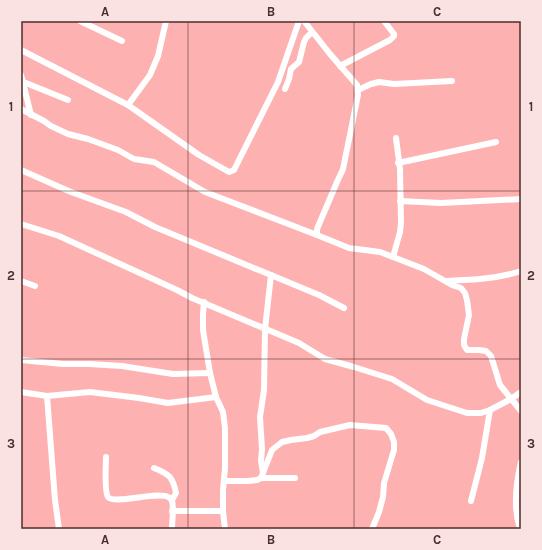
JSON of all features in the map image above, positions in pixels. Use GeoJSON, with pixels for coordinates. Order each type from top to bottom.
{"type":"FeatureCollection","features":[{"type":"Feature","properties":{"kind":"street"},"geometry":{"type":"LineString","coordinates":[[80,21],[122,41]]}},
{"type":"Feature","properties":{"kind":"street"},"geometry":{"type":"LineString","coordinates":[[128,105],[150,75],[158,56],[166,21]]}},
{"type":"Feature","properties":{"kind":"street"},"geometry":{"type":"LineString","coordinates":[[21,50],[128,105],[200,155],[229,172],[234,170],[278,82],[299,21]]}},
{"type":"Feature","properties":{"kind":"street"},"geometry":{"type":"LineString","coordinates":[[304,21],[357,85],[358,90],[343,170],[317,229],[318,235]]}},
{"type":"Feature","properties":{"kind":"street"},"geometry":{"type":"LineString","coordinates":[[340,66],[390,40],[394,36],[384,21]]}},
{"type":"Feature","properties":{"kind":"street"},"geometry":{"type":"LineString","coordinates":[[285,89],[291,69],[299,62],[304,42],[312,32]]}},
{"type":"Feature","properties":{"kind":"street"},"geometry":{"type":"LineString","coordinates":[[21,79],[68,100]]}},
{"type":"Feature","properties":{"kind":"street"},"geometry":{"type":"LineString","coordinates":[[21,79],[31,115]]}},
{"type":"Feature","properties":{"kind":"street"},"geometry":{"type":"LineString","coordinates":[[358,90],[380,82],[394,84],[452,81]]}},
{"type":"Feature","properties":{"kind":"street"},"geometry":{"type":"LineString","coordinates":[[21,110],[68,134],[88,138],[134,158],[154,162],[205,192],[349,248],[380,252],[424,269],[444,281],[461,288],[465,293],[469,315],[464,345],[467,350],[486,351],[491,356],[500,385],[521,412]]}},
{"type":"Feature","properties":{"kind":"street"},"geometry":{"type":"LineString","coordinates":[[393,257],[401,223],[400,169],[398,163],[396,138]]}},
{"type":"Feature","properties":{"kind":"street"},"geometry":{"type":"LineString","coordinates":[[398,163],[496,142]]}},
{"type":"Feature","properties":{"kind":"street"},"geometry":{"type":"LineString","coordinates":[[21,170],[71,192],[126,212],[155,227],[257,268],[319,295],[344,308]]}},
{"type":"Feature","properties":{"kind":"street"},"geometry":{"type":"LineString","coordinates":[[400,201],[441,203],[521,199]]}},
{"type":"Feature","properties":{"kind":"street"},"geometry":{"type":"LineString","coordinates":[[21,224],[59,236],[192,298],[298,343],[325,359],[392,379],[427,400],[467,413],[481,413],[511,399],[521,392]]}},
{"type":"Feature","properties":{"kind":"street"},"geometry":{"type":"LineString","coordinates":[[444,281],[489,278],[509,275],[521,271]]}},
{"type":"Feature","properties":{"kind":"street"},"geometry":{"type":"LineString","coordinates":[[262,475],[260,417],[264,390],[265,329],[271,275]]}},
{"type":"Feature","properties":{"kind":"street"},"geometry":{"type":"LineString","coordinates":[[21,281],[35,286]]}},
{"type":"Feature","properties":{"kind":"street"},"geometry":{"type":"LineString","coordinates":[[204,302],[203,330],[210,373],[216,397],[223,412],[225,428],[223,490],[225,529]]}},
{"type":"Feature","properties":{"kind":"street"},"geometry":{"type":"LineString","coordinates":[[21,360],[63,364],[122,366],[173,374],[210,373]]}},
{"type":"Feature","properties":{"kind":"street"},"geometry":{"type":"LineString","coordinates":[[21,392],[47,396],[90,392],[168,403],[216,397]]}},
{"type":"Feature","properties":{"kind":"street"},"geometry":{"type":"LineString","coordinates":[[47,396],[55,500],[59,529]]}},
{"type":"Feature","properties":{"kind":"street"},"geometry":{"type":"LineString","coordinates":[[471,501],[482,458],[490,410]]}},
{"type":"Feature","properties":{"kind":"street"},"geometry":{"type":"LineString","coordinates":[[224,481],[257,480],[262,475],[272,450],[282,442],[307,438],[320,432],[350,425],[386,428],[391,434],[394,442],[394,450],[384,484],[379,512],[372,529]]}},
{"type":"Feature","properties":{"kind":"street"},"geometry":{"type":"LineString","coordinates":[[106,457],[106,490],[111,499],[160,495],[168,496],[172,500]]}},
{"type":"Feature","properties":{"kind":"street"},"geometry":{"type":"LineString","coordinates":[[520,529],[516,504],[521,462]]}},
{"type":"Feature","properties":{"kind":"street"},"geometry":{"type":"LineString","coordinates":[[154,468],[162,471],[173,480],[176,492],[172,500],[172,529]]}},
{"type":"Feature","properties":{"kind":"street"},"geometry":{"type":"LineString","coordinates":[[262,475],[294,478]]}},
{"type":"Feature","properties":{"kind":"street"},"geometry":{"type":"LineString","coordinates":[[172,511],[223,511]]}}]}
